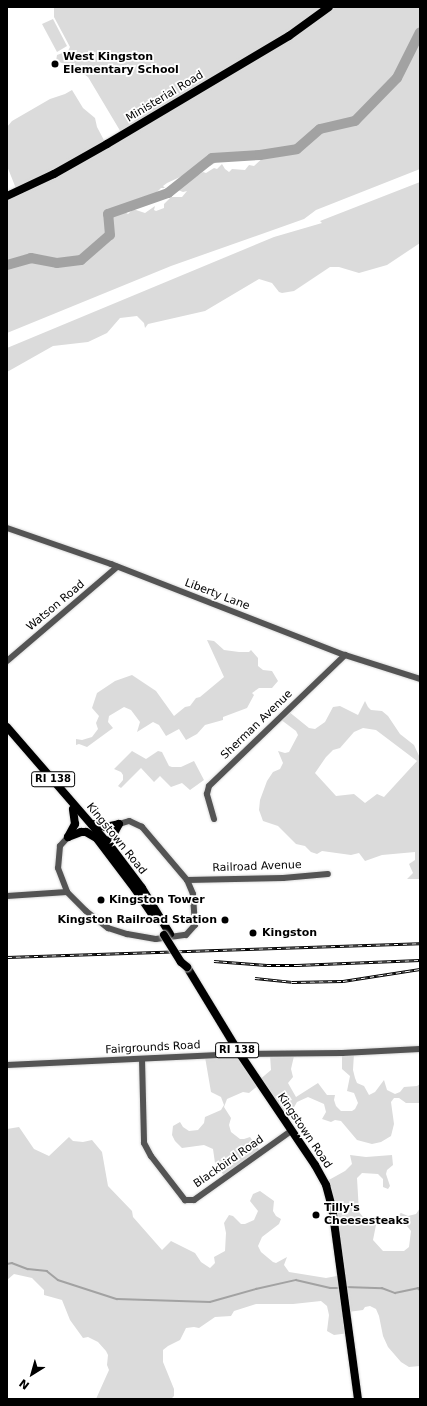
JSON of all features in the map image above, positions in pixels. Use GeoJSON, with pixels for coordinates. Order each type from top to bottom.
{"type":"FeatureCollection","features":[{"type":"Feature","properties":{"kind":"main road","name":"Ministerial Road"},"geometry":{"type":"LineString","coordinates":[[7,196],[54,174],[107,144],[289,36],[329,7]]}},
{"type":"Feature","properties":{"kind":"main road","name":"Kingstown Road"},"geometry":{"type":"LineString","coordinates":[[7,727],[92,824],[142,888],[167,934],[240,1054],[291,1131],[316,1165],[329,1195],[358,1399]]}},
{"type":"Feature","properties":{"kind":"main road","name":"Kingstown Road"},"geometry":{"type":"LineString","coordinates":[[13,734],[19,744],[98,840],[167,934]]}},
{"type":"Feature","properties":{"kind":"main road"},"geometry":{"type":"LineString","coordinates":[[68,837],[75,824],[73,809]]}},
{"type":"Feature","properties":{"kind":"main road"},"geometry":{"type":"LineString","coordinates":[[92,824],[106,826],[119,824]]}},
{"type":"Feature","properties":{"kind":"main road"},"geometry":{"type":"LineString","coordinates":[[111,847],[111,839],[119,824]]}},
{"type":"Feature","properties":{"kind":"main road"},"geometry":{"type":"LineString","coordinates":[[68,837],[81,832],[86,832],[98,840]]}},
{"type":"Feature","properties":{"kind":"street","name":"Liberty Lane"},"geometry":{"type":"LineString","coordinates":[[7,528],[117,567],[345,655],[420,679]]}},
{"type":"Feature","properties":{"kind":"street","name":"Watson Road"},"geometry":{"type":"LineString","coordinates":[[7,661],[117,567]]}},
{"type":"Feature","properties":{"kind":"street","name":"Sherman Avenue"},"geometry":{"type":"LineString","coordinates":[[214,819],[207,794],[209,786],[345,655]]}},
{"type":"Feature","properties":{"kind":"street"},"geometry":{"type":"LineString","coordinates":[[68,837],[60,846],[58,868],[67,892],[86,912],[108,928],[136,936],[162,938],[186,935],[196,925],[193,894],[187,880],[142,826],[129,821],[119,824]]}},
{"type":"Feature","properties":{"kind":"street","name":"Railroad Avenue"},"geometry":{"type":"LineString","coordinates":[[187,880],[283,878],[328,874]]}},
{"type":"Feature","properties":{"kind":"street"},"geometry":{"type":"LineString","coordinates":[[7,896],[67,892]]}},
{"type":"Feature","properties":{"kind":"street","name":"Fairgrounds Road"},"geometry":{"type":"LineString","coordinates":[[7,1065],[240,1054],[342,1053],[420,1049]]}},
{"type":"Feature","properties":{"kind":"street","name":"Blackbird Road"},"geometry":{"type":"LineString","coordinates":[[142,1059],[144,1143],[151,1156],[185,1200],[194,1200],[291,1131]]}},
{"type":"Feature","properties":{"kind":"shaded area"},"geometry":{"type":"Polygon","coordinates":[[[54,7],[420,7],[420,169],[316,210],[304,219],[171,266],[7,333],[7,197],[17,191],[7,166],[7,127],[12,121],[50,99],[72,90],[83,108],[95,118],[97,127],[106,144],[122,134],[88,77],[74,67],[56,61],[57,55],[68,51],[70,47],[54,17],[54,7]],[[262,152],[234,159],[220,160],[210,166],[193,171],[167,183],[163,186],[165,188],[161,188],[154,195],[132,201],[117,209],[118,212],[122,210],[128,214],[133,209],[145,213],[155,206],[154,210],[156,211],[164,208],[164,204],[171,197],[182,197],[187,191],[183,192],[178,190],[186,181],[188,182],[203,172],[206,173],[214,168],[217,169],[222,164],[229,172],[232,169],[245,170],[249,165],[254,166],[266,155],[262,152]]]}},
{"type":"Feature","properties":{"kind":"shaded area"},"geometry":{"type":"Polygon","coordinates":[[[53,19],[67,46],[57,52],[42,24],[53,19]]]}},
{"type":"Feature","properties":{"kind":"shaded area"},"geometry":{"type":"Polygon","coordinates":[[[420,182],[420,243],[387,265],[359,273],[339,267],[330,267],[294,291],[282,293],[279,292],[272,283],[259,279],[205,311],[148,324],[145,328],[144,323],[137,316],[120,318],[107,333],[88,342],[53,346],[7,372],[7,348],[274,237],[322,223],[320,221],[420,182]]]}},
{"type":"Feature","properties":{"kind":"shaded area"},"geometry":{"type":"Polygon","coordinates":[[[207,640],[214,641],[224,650],[249,652],[251,650],[258,658],[258,666],[263,670],[272,671],[278,681],[272,688],[259,688],[252,693],[254,695],[247,708],[223,717],[223,720],[205,725],[197,734],[186,740],[179,729],[166,736],[159,725],[153,722],[137,732],[140,722],[131,710],[124,707],[109,716],[108,722],[113,728],[87,747],[79,744],[76,745],[76,739],[82,740],[92,737],[98,729],[96,723],[99,716],[92,708],[97,693],[115,681],[132,675],[156,691],[174,716],[185,707],[190,706],[196,698],[200,697],[224,677],[207,640]]]}},
{"type":"Feature","properties":{"kind":"shaded area"},"geometry":{"type":"Polygon","coordinates":[[[365,701],[371,710],[382,711],[388,716],[400,734],[414,745],[420,758],[420,879],[407,879],[413,873],[409,864],[415,860],[415,852],[382,855],[365,861],[359,853],[351,855],[322,851],[317,854],[311,852],[305,846],[296,844],[278,826],[263,821],[259,810],[260,800],[267,781],[273,772],[280,769],[283,763],[278,751],[285,753],[289,752],[298,735],[296,731],[280,719],[288,711],[309,728],[315,729],[325,722],[333,707],[340,706],[358,715],[365,701]],[[363,728],[354,732],[340,748],[333,750],[326,757],[315,773],[336,796],[354,794],[365,803],[377,794],[384,797],[417,761],[376,730],[363,728]]]}},
{"type":"Feature","properties":{"kind":"shaded area"},"geometry":{"type":"Polygon","coordinates":[[[132,751],[146,759],[158,751],[162,752],[169,766],[172,767],[181,767],[194,761],[204,780],[190,790],[182,783],[171,787],[160,776],[154,782],[141,768],[121,788],[118,786],[123,780],[123,775],[121,772],[114,769],[132,751]]]}},
{"type":"Feature","properties":{"kind":"shaded area"},"geometry":{"type":"Polygon","coordinates":[[[354,1053],[353,1070],[355,1078],[357,1083],[364,1086],[369,1095],[375,1092],[384,1080],[387,1090],[395,1094],[400,1092],[404,1087],[417,1086],[420,1084],[420,1103],[406,1103],[399,1098],[394,1098],[391,1102],[394,1124],[391,1136],[381,1142],[372,1144],[357,1140],[341,1121],[335,1120],[331,1122],[322,1119],[326,1112],[324,1104],[308,1097],[297,1102],[293,1109],[285,1115],[260,1084],[249,1093],[243,1092],[227,1099],[224,1107],[231,1118],[229,1125],[231,1132],[240,1139],[250,1137],[260,1151],[225,1177],[215,1163],[213,1149],[204,1145],[182,1148],[175,1141],[172,1135],[173,1126],[180,1122],[183,1127],[189,1131],[198,1130],[204,1123],[205,1117],[221,1110],[224,1105],[221,1097],[211,1092],[205,1057],[237,1055],[258,1081],[271,1070],[270,1055],[294,1056],[291,1069],[293,1077],[288,1083],[296,1097],[318,1083],[327,1095],[335,1095],[334,1100],[336,1106],[341,1111],[352,1111],[358,1103],[354,1093],[347,1091],[350,1076],[342,1069],[342,1054],[354,1053]]]}},
{"type":"Feature","properties":{"kind":"shaded area"},"geometry":{"type":"Polygon","coordinates":[[[19,1127],[34,1149],[49,1156],[69,1137],[73,1141],[83,1142],[92,1140],[102,1152],[108,1186],[132,1211],[133,1217],[162,1250],[171,1241],[195,1253],[201,1262],[210,1268],[215,1263],[214,1257],[225,1251],[226,1233],[224,1223],[229,1215],[233,1216],[241,1224],[254,1220],[258,1211],[250,1201],[253,1194],[260,1191],[274,1201],[273,1211],[276,1216],[281,1219],[279,1224],[262,1237],[258,1246],[261,1252],[276,1263],[287,1257],[284,1265],[289,1272],[326,1278],[342,1275],[327,1181],[345,1171],[352,1164],[350,1155],[366,1157],[392,1155],[393,1165],[387,1170],[386,1174],[390,1186],[388,1189],[383,1187],[383,1179],[378,1174],[362,1173],[357,1178],[359,1212],[364,1218],[372,1218],[376,1225],[373,1240],[383,1251],[404,1251],[409,1247],[411,1231],[407,1226],[396,1225],[395,1217],[401,1213],[408,1216],[416,1214],[420,1208],[420,1366],[409,1367],[401,1362],[388,1347],[383,1336],[376,1309],[370,1306],[365,1307],[363,1310],[348,1312],[349,1333],[334,1335],[327,1331],[329,1315],[327,1306],[321,1301],[293,1304],[256,1304],[234,1311],[231,1316],[215,1317],[199,1328],[186,1328],[180,1340],[163,1350],[163,1362],[174,1389],[174,1396],[171,1399],[96,1399],[109,1370],[107,1365],[108,1355],[106,1351],[98,1342],[88,1337],[83,1338],[70,1320],[62,1300],[44,1295],[44,1290],[32,1278],[14,1274],[7,1280],[7,1129],[19,1127]]]}},
{"type":"Feature","properties":{"kind":"waterway"},"geometry":{"type":"LineString","coordinates":[[7,265],[31,258],[57,263],[81,260],[110,235],[108,214],[168,193],[212,158],[260,155],[297,149],[320,129],[355,121],[397,78],[420,32]]}},
{"type":"Feature","properties":{"kind":"waterway"},"geometry":{"type":"LineString","coordinates":[[7,1264],[12,1263],[28,1269],[47,1271],[58,1280],[117,1299],[210,1302],[296,1280],[330,1288],[340,1288]]}},
{"type":"Feature","properties":{"kind":"waterway"},"geometry":{"type":"LineString","coordinates":[[345,1287],[382,1288],[395,1293],[418,1288],[420,1290]]}},
{"type":"Feature","properties":{"kind":"railway"},"geometry":{"type":"LineString","coordinates":[[7,957],[420,943]]}},
{"type":"Feature","properties":{"kind":"railway"},"geometry":{"type":"LineString","coordinates":[[214,961],[267,965],[297,965],[420,960]]}},
{"type":"Feature","properties":{"kind":"railway"},"geometry":{"type":"LineString","coordinates":[[255,978],[292,982],[343,981],[420,969]]}},
{"type":"Feature","properties":{"kind":"place","name":"West Kingston Elementary School"},"geometry":{"type":"Point","coordinates":[55,64]}},
{"type":"Feature","properties":{"kind":"place","name":"Kingston Tower"},"geometry":{"type":"Point","coordinates":[101,900]}},
{"type":"Feature","properties":{"kind":"place","name":"Kingston Railroad Station"},"geometry":{"type":"Point","coordinates":[225,920]}},
{"type":"Feature","properties":{"kind":"place","name":"Kingston"},"geometry":{"type":"Point","coordinates":[253,933]}},
{"type":"Feature","properties":{"kind":"place","name":"Tilly's Cheesesteaks"},"geometry":{"type":"Point","coordinates":[316,1215]}}]}
